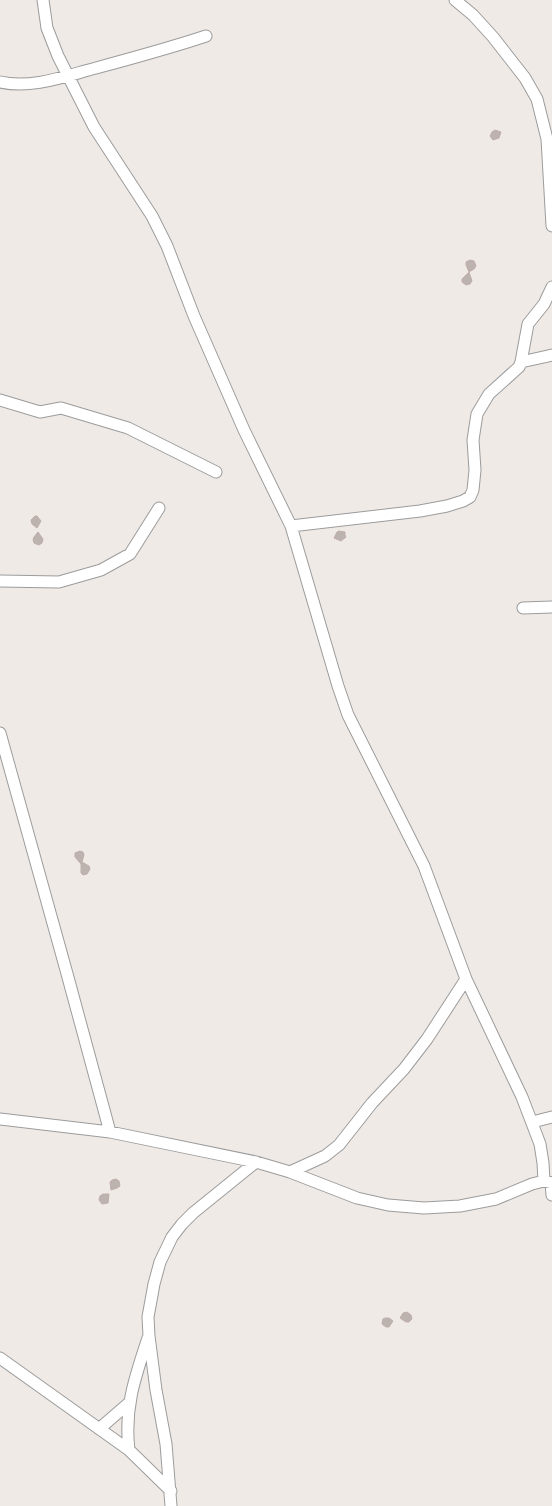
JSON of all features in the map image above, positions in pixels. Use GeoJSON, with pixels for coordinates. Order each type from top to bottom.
{"type":"FeatureCollection","features":[{"type":"Feature","properties":{"kind":"street"},"geometry":{"type":"LineString","coordinates":[[43,0],[47,28],[58,56],[94,127],[148,209],[158,228],[182,281],[194,316],[244,430],[291,526],[338,686],[348,715],[424,866],[466,979],[522,1097],[540,1144],[543,1163],[552,1196]]}},
{"type":"Feature","properties":{"kind":"street"},"geometry":{"type":"LineString","coordinates":[[455,0],[473,15],[493,37],[525,78],[537,99],[547,139],[552,226]]}},
{"type":"Feature","properties":{"kind":"street"},"geometry":{"type":"LineString","coordinates":[[0,82],[19,84],[42,83],[164,50],[206,36]]}},
{"type":"Feature","properties":{"kind":"street"},"geometry":{"type":"LineString","coordinates":[[291,526],[420,511],[447,506],[463,501],[470,496],[473,490],[475,470],[473,440],[477,414],[489,394],[515,372],[521,362],[528,324],[544,304],[552,287]]}},
{"type":"Feature","properties":{"kind":"street"},"geometry":{"type":"LineString","coordinates":[[521,362],[552,355]]}},
{"type":"Feature","properties":{"kind":"street"},"geometry":{"type":"LineString","coordinates":[[0,400],[40,412],[61,408],[128,428],[216,472]]}},
{"type":"Feature","properties":{"kind":"street"},"geometry":{"type":"LineString","coordinates":[[0,581],[59,582],[100,570],[130,554],[159,508]]}},
{"type":"Feature","properties":{"kind":"street"},"geometry":{"type":"LineString","coordinates":[[523,608],[552,607]]}},
{"type":"Feature","properties":{"kind":"street"},"geometry":{"type":"LineString","coordinates":[[0,733],[110,1132]]}},
{"type":"Feature","properties":{"kind":"street"},"geometry":{"type":"LineString","coordinates":[[290,1172],[326,1156],[339,1144],[372,1103],[404,1069],[427,1039],[466,979]]}},
{"type":"Feature","properties":{"kind":"street"},"geometry":{"type":"LineString","coordinates":[[532,1122],[552,1117]]}},
{"type":"Feature","properties":{"kind":"street"},"geometry":{"type":"LineString","coordinates":[[0,1119],[110,1132],[256,1162],[290,1172],[357,1198],[388,1205],[424,1208],[460,1206],[496,1199],[532,1184],[549,1182]]}},
{"type":"Feature","properties":{"kind":"street"},"geometry":{"type":"LineString","coordinates":[[171,1506],[171,1491],[166,1444],[156,1390],[149,1336],[148,1317],[154,1284],[160,1262],[172,1237],[193,1213],[256,1162]]}},
{"type":"Feature","properties":{"kind":"street"},"geometry":{"type":"LineString","coordinates":[[129,1450],[126,1432],[129,1403],[137,1372],[149,1336]]}},
{"type":"Feature","properties":{"kind":"street"},"geometry":{"type":"LineString","coordinates":[[0,1358],[129,1450],[171,1491]]}},
{"type":"Feature","properties":{"kind":"street"},"geometry":{"type":"LineString","coordinates":[[99,1429],[129,1403]]}},
{"type":"Feature","properties":{"kind":"building"},"geometry":{"type":"Polygon","coordinates":[[[495,130],[501,132],[499,138],[493,140],[490,136],[495,130]]]}},
{"type":"Feature","properties":{"kind":"building"},"geometry":{"type":"Polygon","coordinates":[[[470,260],[474,261],[476,266],[469,272],[466,262],[470,260]]]}},
{"type":"Feature","properties":{"kind":"building"},"geometry":{"type":"Polygon","coordinates":[[[469,272],[472,281],[470,284],[466,285],[462,282],[462,279],[469,272]]]}},
{"type":"Feature","properties":{"kind":"building"},"geometry":{"type":"Polygon","coordinates":[[[37,516],[41,521],[37,528],[32,524],[31,520],[37,516]]]}},
{"type":"Feature","properties":{"kind":"building"},"geometry":{"type":"Polygon","coordinates":[[[339,531],[345,532],[346,537],[341,541],[334,538],[339,531]]]}},
{"type":"Feature","properties":{"kind":"building"},"geometry":{"type":"Polygon","coordinates":[[[38,532],[43,539],[42,543],[39,545],[34,543],[33,540],[38,532]]]}},
{"type":"Feature","properties":{"kind":"building"},"geometry":{"type":"Polygon","coordinates":[[[80,851],[83,852],[84,855],[82,862],[89,866],[90,869],[87,874],[83,875],[81,873],[81,864],[75,857],[75,853],[80,851]]]}},
{"type":"Feature","properties":{"kind":"building"},"geometry":{"type":"Polygon","coordinates":[[[116,1179],[119,1181],[120,1186],[111,1190],[110,1182],[116,1179]]]}},
{"type":"Feature","properties":{"kind":"building"},"geometry":{"type":"Polygon","coordinates":[[[103,1194],[109,1194],[108,1203],[102,1204],[99,1200],[100,1196],[103,1194]]]}},
{"type":"Feature","properties":{"kind":"building"},"geometry":{"type":"Polygon","coordinates":[[[407,1312],[411,1315],[412,1319],[409,1322],[406,1322],[400,1318],[403,1313],[407,1312]]]}},
{"type":"Feature","properties":{"kind":"building"},"geometry":{"type":"Polygon","coordinates":[[[389,1318],[393,1321],[389,1327],[382,1324],[383,1319],[389,1318]]]}}]}
